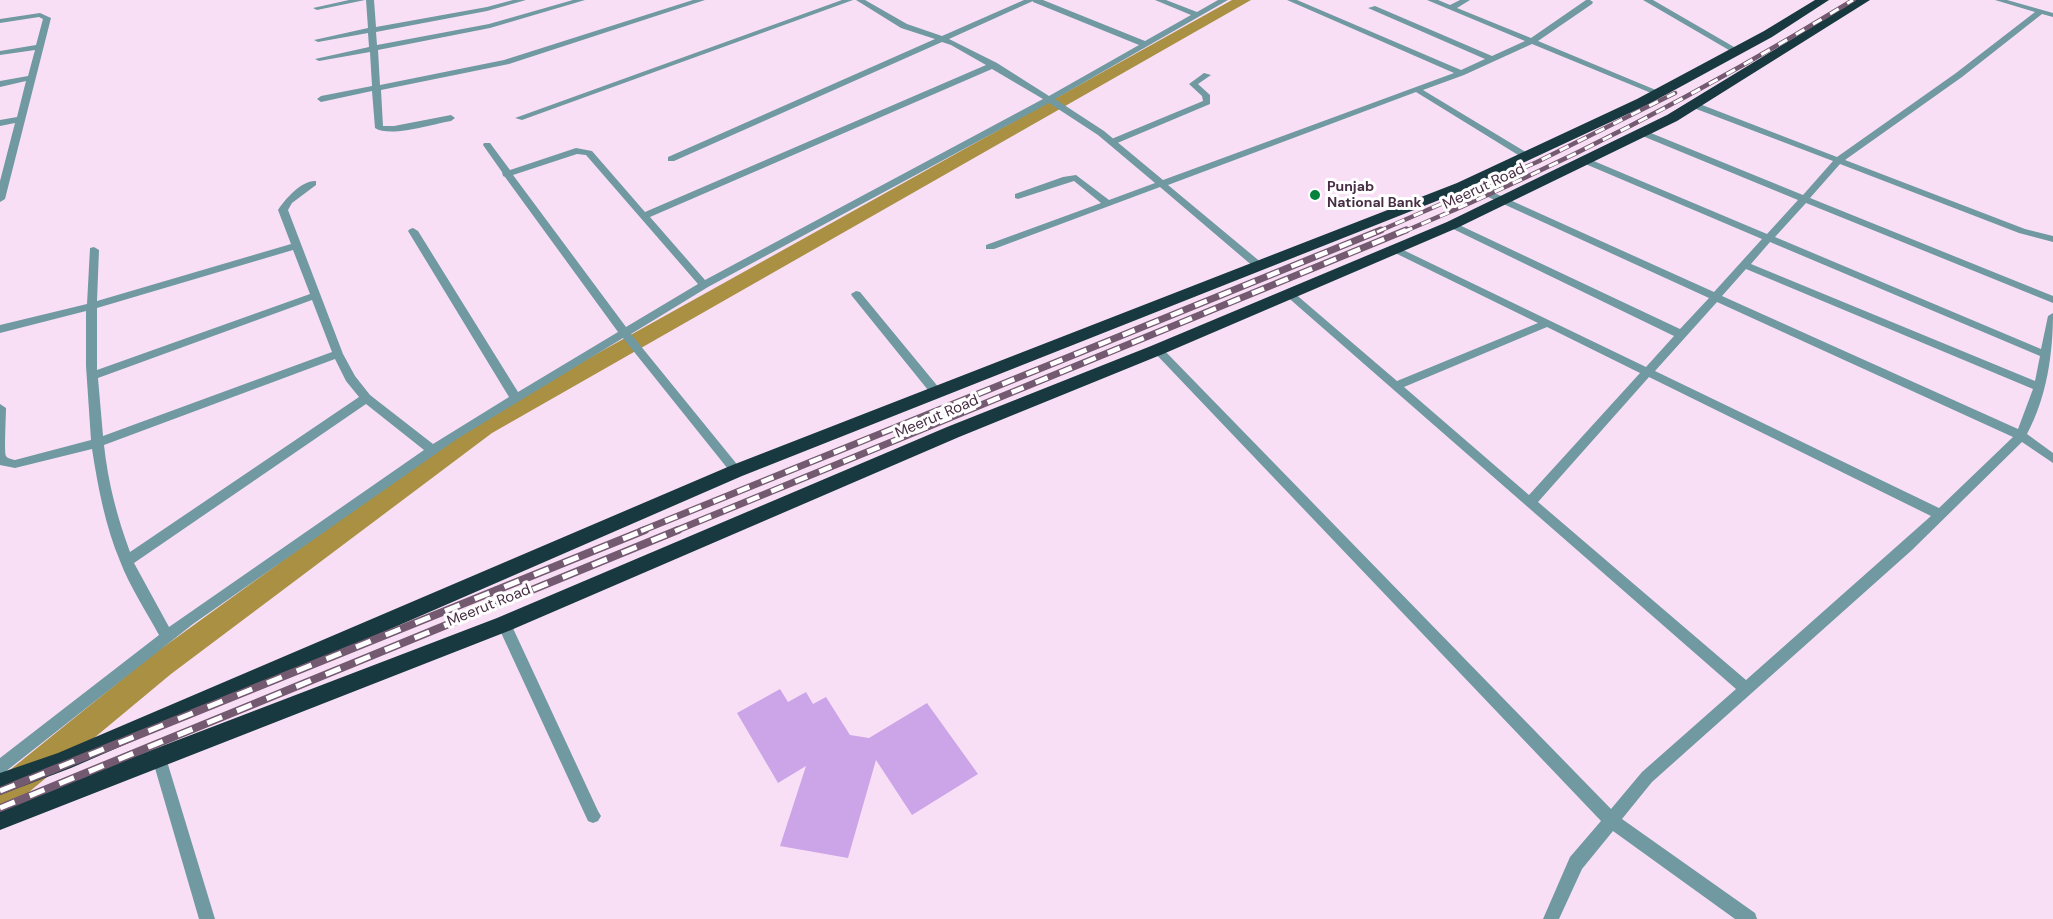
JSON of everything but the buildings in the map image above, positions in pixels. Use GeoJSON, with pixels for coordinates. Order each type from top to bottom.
{"type":"FeatureCollection","features":[{"type":"Feature","properties":{"kind":"highway","name":"Meerut Road"},"geometry":{"type":"LineString","coordinates":[[0,784],[63,760],[736,471],[1467,184],[1659,93],[1737,51],[1823,0]]}},
{"type":"Feature","properties":{"kind":"highway","name":"Meerut Road"},"geometry":{"type":"LineString","coordinates":[[0,819],[504,624],[954,432],[1157,350],[1452,225],[1643,133],[1694,105],[1864,0]]}},
{"type":"Feature","properties":{"kind":"street"},"geometry":{"type":"LineString","coordinates":[[317,8],[361,0]]}},
{"type":"Feature","properties":{"kind":"street"},"geometry":{"type":"LineString","coordinates":[[370,0],[374,30],[375,88],[379,128],[384,130],[452,118]]}},
{"type":"Feature","properties":{"kind":"street"},"geometry":{"type":"LineString","coordinates":[[318,40],[486,9],[522,0]]}},
{"type":"Feature","properties":{"kind":"street"},"geometry":{"type":"LineString","coordinates":[[319,59],[490,26],[581,0]]}},
{"type":"Feature","properties":{"kind":"street"},"geometry":{"type":"LineString","coordinates":[[321,99],[506,62],[701,0]]}},
{"type":"Feature","properties":{"kind":"street"},"geometry":{"type":"LineString","coordinates":[[519,118],[849,0]]}},
{"type":"Feature","properties":{"kind":"street"},"geometry":{"type":"LineString","coordinates":[[860,0],[904,26],[945,38],[1069,111],[1112,142],[1259,266]]}},
{"type":"Feature","properties":{"kind":"street"},"geometry":{"type":"LineString","coordinates":[[671,159],[1030,0]]}},
{"type":"Feature","properties":{"kind":"street"},"geometry":{"type":"LineString","coordinates":[[1036,0],[1145,44]]}},
{"type":"Feature","properties":{"kind":"street"},"geometry":{"type":"LineString","coordinates":[[1159,0],[1197,15]]}},
{"type":"Feature","properties":{"kind":"street"},"geometry":{"type":"LineString","coordinates":[[0,767],[167,636],[432,450],[704,285],[1051,100],[1224,0]]}},
{"type":"Feature","properties":{"kind":"street"},"geometry":{"type":"LineString","coordinates":[[1291,0],[1314,5],[1367,34],[1461,73]]}},
{"type":"Feature","properties":{"kind":"street"},"geometry":{"type":"LineString","coordinates":[[1431,0],[1659,93]]}},
{"type":"Feature","properties":{"kind":"street"},"geometry":{"type":"LineString","coordinates":[[1451,8],[1466,0]]}},
{"type":"Feature","properties":{"kind":"street"},"geometry":{"type":"LineString","coordinates":[[1647,0],[1737,51]]}},
{"type":"Feature","properties":{"kind":"street"},"geometry":{"type":"LineString","coordinates":[[1999,0],[2053,15]]}},
{"type":"Feature","properties":{"kind":"street"},"geometry":{"type":"LineString","coordinates":[[990,248],[1461,73],[1532,42],[1589,2]]}},
{"type":"Feature","properties":{"kind":"street"},"geometry":{"type":"LineString","coordinates":[[1372,8],[1492,59]]}},
{"type":"Feature","properties":{"kind":"street"},"geometry":{"type":"LineString","coordinates":[[1530,502],[1802,198],[1839,160],[1959,75],[2040,12]]}},
{"type":"Feature","properties":{"kind":"street"},"geometry":{"type":"LineString","coordinates":[[0,21],[46,15],[21,119],[5,164],[0,200]]}},
{"type":"Feature","properties":{"kind":"street"},"geometry":{"type":"LineString","coordinates":[[0,53],[40,47]]}},
{"type":"Feature","properties":{"kind":"street"},"geometry":{"type":"LineString","coordinates":[[643,216],[994,65]]}},
{"type":"Feature","properties":{"kind":"street"},"geometry":{"type":"LineString","coordinates":[[1112,142],[1207,102],[1206,95],[1194,84],[1207,75]]}},
{"type":"Feature","properties":{"kind":"street"},"geometry":{"type":"LineString","coordinates":[[0,84],[32,78]]}},
{"type":"Feature","properties":{"kind":"street"},"geometry":{"type":"LineString","coordinates":[[1418,90],[1526,156]]}},
{"type":"Feature","properties":{"kind":"street"},"geometry":{"type":"LineString","coordinates":[[1694,105],[2022,231],[2053,239]]}},
{"type":"Feature","properties":{"kind":"street"},"geometry":{"type":"LineString","coordinates":[[0,123],[21,119]]}},
{"type":"Feature","properties":{"kind":"street"},"geometry":{"type":"LineString","coordinates":[[1643,133],[2053,300]]}},
{"type":"Feature","properties":{"kind":"street"},"geometry":{"type":"LineString","coordinates":[[487,145],[626,334],[736,471]]}},
{"type":"Feature","properties":{"kind":"street"},"geometry":{"type":"LineString","coordinates":[[507,174],[576,151],[589,153],[704,285]]}},
{"type":"Feature","properties":{"kind":"street"},"geometry":{"type":"LineString","coordinates":[[1586,160],[1766,239],[2044,354]]}},
{"type":"Feature","properties":{"kind":"street"},"geometry":{"type":"LineString","coordinates":[[1018,196],[1066,179],[1076,178],[1109,204]]}},
{"type":"Feature","properties":{"kind":"street"},"geometry":{"type":"LineString","coordinates":[[313,183],[288,201],[283,210],[338,354],[350,378],[366,398],[432,450]]}},
{"type":"Feature","properties":{"kind":"street"},"geometry":{"type":"LineString","coordinates":[[1467,184],[2020,435],[2053,459]]}},
{"type":"Feature","properties":{"kind":"street"},"geometry":{"type":"LineString","coordinates":[[1452,225],[1680,334]]}},
{"type":"Feature","properties":{"kind":"street"},"geometry":{"type":"LineString","coordinates":[[413,231],[516,398]]}},
{"type":"Feature","properties":{"kind":"street"},"geometry":{"type":"LineString","coordinates":[[0,329],[91,306],[296,246]]}},
{"type":"Feature","properties":{"kind":"street"},"geometry":{"type":"LineString","coordinates":[[1395,249],[1939,514]]}},
{"type":"Feature","properties":{"kind":"street"},"geometry":{"type":"LineString","coordinates":[[94,250],[91,306],[97,443],[106,499],[126,561],[167,636]]}},
{"type":"Feature","properties":{"kind":"street"},"geometry":{"type":"LineString","coordinates":[[1743,264],[2037,386]]}},
{"type":"Feature","properties":{"kind":"street"},"geometry":{"type":"LineString","coordinates":[[855,294],[936,392]]}},
{"type":"Feature","properties":{"kind":"street"},"geometry":{"type":"LineString","coordinates":[[1289,294],[1746,689]]}},
{"type":"Feature","properties":{"kind":"street"},"geometry":{"type":"LineString","coordinates":[[94,375],[316,296]]}},
{"type":"Feature","properties":{"kind":"street"},"geometry":{"type":"LineString","coordinates":[[1551,919],[1576,863],[1647,777],[1939,514],[2020,435],[2027,424],[2053,316]]}},
{"type":"Feature","properties":{"kind":"street"},"geometry":{"type":"LineString","coordinates":[[1396,386],[1548,322]]}},
{"type":"Feature","properties":{"kind":"street"},"geometry":{"type":"LineString","coordinates":[[1157,350],[1612,820],[1749,919]]}},
{"type":"Feature","properties":{"kind":"street"},"geometry":{"type":"LineString","coordinates":[[0,452],[0,458],[6,463],[15,464],[97,443],[338,354]]}},
{"type":"Feature","properties":{"kind":"street"},"geometry":{"type":"LineString","coordinates":[[126,561],[366,398]]}},
{"type":"Feature","properties":{"kind":"street"},"geometry":{"type":"LineString","coordinates":[[0,408],[0,447]]}},
{"type":"Feature","properties":{"kind":"street"},"geometry":{"type":"LineString","coordinates":[[504,624],[593,816]]}},
{"type":"Feature","properties":{"kind":"street"},"geometry":{"type":"LineString","coordinates":[[159,758],[207,919]]}},
{"type":"Feature","properties":{"kind":"waterway"},"geometry":{"type":"LineString","coordinates":[[0,797],[161,665],[484,427],[1243,0]]}},
{"type":"Feature","properties":{"kind":"railway"},"geometry":{"type":"LineString","coordinates":[[1403,232],[1519,181],[1632,125],[1743,65],[1853,0]]}},
{"type":"Feature","properties":{"kind":"railway"},"geometry":{"type":"LineString","coordinates":[[1377,232],[1537,162],[1675,93]]}},
{"type":"Feature","properties":{"kind":"railway"},"geometry":{"type":"LineString","coordinates":[[641,531],[1381,230]]}},
{"type":"Feature","properties":{"kind":"railway"},"geometry":{"type":"LineString","coordinates":[[675,531],[1406,230]]}},
{"type":"Feature","properties":{"kind":"railway"},"geometry":{"type":"LineString","coordinates":[[0,791],[645,530]]}},
{"type":"Feature","properties":{"kind":"railway"},"geometry":{"type":"LineString","coordinates":[[0,808],[678,530]]}},
{"type":"Feature","properties":{"kind":"place","name":"Punjab National Bank"},"geometry":{"type":"Point","coordinates":[1315,195]}}]}
